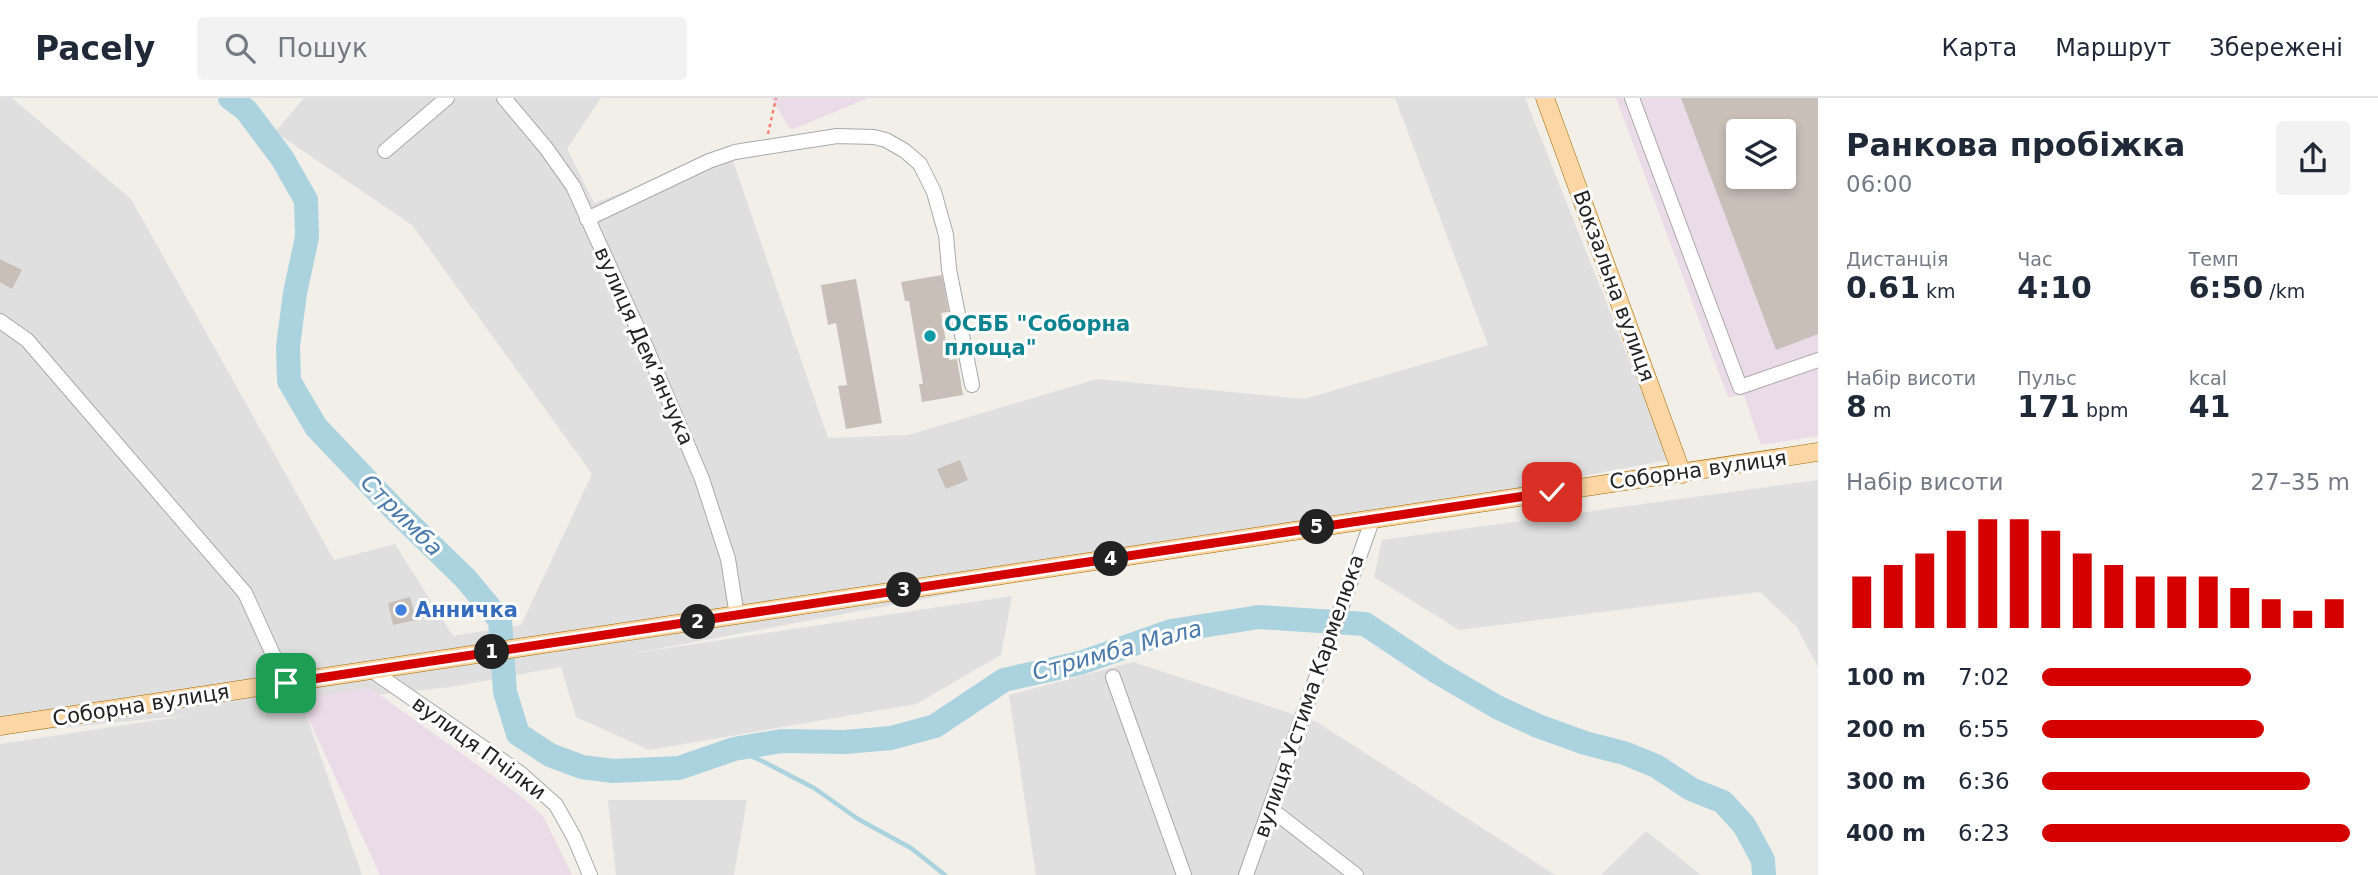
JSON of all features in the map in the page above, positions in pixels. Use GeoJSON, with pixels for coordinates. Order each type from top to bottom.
{"type":"FeatureCollection","features":[{"type":"Feature","properties":{"kind":"main road","name":"Вокзальна вулиця"},"geometry":{"type":"LineString","coordinates":[[1545,98],[1682,474]]}},
{"type":"Feature","properties":{"kind":"main road","name":"Соборна вулиця"},"geometry":{"type":"LineString","coordinates":[[0,726],[1818,452]]}},
{"type":"Feature","properties":{"kind":"street"},"geometry":{"type":"LineString","coordinates":[[385,151],[447,98]]}},
{"type":"Feature","properties":{"kind":"street","name":"вулиця Демʼянчука"},"geometry":{"type":"LineString","coordinates":[[504,98],[546,148],[573,186],[646,347],[702,479],[728,559],[737,616]]}},
{"type":"Feature","properties":{"kind":"street"},"geometry":{"type":"LineString","coordinates":[[1632,98],[1740,387],[1818,360]]}},
{"type":"Feature","properties":{"kind":"street"},"geometry":{"type":"LineString","coordinates":[[587,219],[709,161],[735,152],[838,136],[886,140],[920,164],[934,192],[946,235],[949,269],[972,385]]}},
{"type":"Feature","properties":{"kind":"street"},"geometry":{"type":"LineString","coordinates":[[0,321],[27,340],[245,593],[286,683]]}},
{"type":"Feature","properties":{"kind":"street","name":"вулиця Устима Кармелюка"},"geometry":{"type":"LineString","coordinates":[[1247,875],[1373,518]]}},
{"type":"Feature","properties":{"kind":"street","name":"вулиця Пчілки"},"geometry":{"type":"LineString","coordinates":[[371,670],[520,773],[556,805],[574,837],[590,875]]}},
{"type":"Feature","properties":{"kind":"street"},"geometry":{"type":"LineString","coordinates":[[1113,677],[1184,875]]}},
{"type":"Feature","properties":{"kind":"street"},"geometry":{"type":"LineString","coordinates":[[1271,809],[1356,875]]}},
{"type":"Feature","properties":{"kind":"path"},"geometry":{"type":"LineString","coordinates":[[765,147],[776,98]]}},
{"type":"Feature","properties":{"kind":"shaded area"},"geometry":{"type":"Polygon","coordinates":[[[0,98],[12,98],[131,199],[334,560],[395,544],[453,636],[521,625],[592,474],[412,225],[275,132],[304,98],[601,98],[567,149],[594,203],[735,152],[733,161],[828,438],[908,435],[1097,379],[1304,399],[1488,345],[1395,98],[1525,98],[1669,460],[635,653],[1012,596],[1001,655],[916,704],[649,750],[576,717],[561,667],[450,687],[302,703],[362,875],[0,875],[0,744],[190,715],[0,734],[0,98]]]}},
{"type":"Feature","properties":{"kind":"shaded area"},"geometry":{"type":"Polygon","coordinates":[[[771,98],[868,98],[791,130],[771,98]]]}},
{"type":"Feature","properties":{"kind":"shaded area"},"geometry":{"type":"Polygon","coordinates":[[[1616,98],[1818,98],[1818,436],[1761,445],[1744,395],[1728,397],[1616,98]]]}},
{"type":"Feature","properties":{"kind":"shaded area"},"geometry":{"type":"Polygon","coordinates":[[[1818,480],[1818,667],[1796,626],[1760,592],[1459,630],[1374,577],[1382,540],[1818,480]]]}},
{"type":"Feature","properties":{"kind":"shaded area"},"geometry":{"type":"Polygon","coordinates":[[[1133,662],[1317,722],[1555,875],[1036,875],[1009,695],[1133,662]]]}},
{"type":"Feature","properties":{"kind":"shaded area"},"geometry":{"type":"Polygon","coordinates":[[[370,688],[518,794],[543,816],[572,875],[380,875],[299,698],[370,688]]]}},
{"type":"Feature","properties":{"kind":"shaded area"},"geometry":{"type":"Polygon","coordinates":[[[608,800],[747,800],[734,875],[616,875],[608,800]]]}},
{"type":"Feature","properties":{"kind":"shaded area"},"geometry":{"type":"Polygon","coordinates":[[[1646,831],[1701,875],[1601,875],[1646,831]]]}},
{"type":"Feature","properties":{"kind":"building"},"geometry":{"type":"Polygon","coordinates":[[[1681,98],[1818,98],[1818,334],[1776,350],[1681,98]]]}},
{"type":"Feature","properties":{"kind":"building"},"geometry":{"type":"Polygon","coordinates":[[[0,259],[22,270],[12,289],[0,282],[0,259]]]}},
{"type":"Feature","properties":{"kind":"building","name":"ОСББ \"Соборна площа\""},"geometry":{"type":"Polygon","coordinates":[[[942,275],[949,312],[941,313],[949,360],[957,359],[963,395],[922,402],[919,384],[923,384],[909,301],[905,301],[901,282],[942,275]]]}},
{"type":"Feature","properties":{"kind":"building"},"geometry":{"type":"Polygon","coordinates":[[[856,279],[882,423],[846,429],[838,386],[847,385],[836,323],[828,325],[821,285],[856,279]]]}},
{"type":"Feature","properties":{"kind":"building"},"geometry":{"type":"Polygon","coordinates":[[[960,460],[968,480],[946,489],[937,469],[960,460]]]}},
{"type":"Feature","properties":{"kind":"building"},"geometry":{"type":"Polygon","coordinates":[[[410,597],[416,620],[393,625],[388,603],[410,597]]]}},
{"type":"Feature","properties":{"kind":"waterway","name":"Стримба Мала"},"geometry":{"type":"LineString","coordinates":[[230,98],[246,110],[282,158],[306,200],[307,237],[295,293],[288,346],[289,381],[316,427],[466,579],[500,620],[505,692],[518,734],[550,755],[582,767],[613,771],[679,768],[734,749],[782,741],[845,742],[891,738],[935,726],[1004,680],[1080,663],[1171,631],[1259,617],[1365,624],[1437,672],[1497,707],[1538,726],[1656,766],[1691,789],[1723,802],[1744,825],[1763,860],[1764,875]]}},
{"type":"Feature","properties":{"kind":"waterway"},"geometry":{"type":"LineString","coordinates":[[734,749],[814,788],[858,819],[911,848],[945,875]]}},
{"type":"Feature","properties":{"kind":"place","name":"ОСББ \"Соборна площа\""},"geometry":{"type":"Point","coordinates":[930,336]}},
{"type":"Feature","properties":{"kind":"place","name":"Анничка"},"geometry":{"type":"Point","coordinates":[401,610]}},
{"type":"Feature","properties":{"kind":"route"},"geometry":{"type":"LineString","coordinates":[[286,683],[1552,492]]}},
{"type":"Feature","properties":{"kind":"water label","name":"Стримба"},"geometry":{"type":"Point","coordinates":[402,515]}}]}
